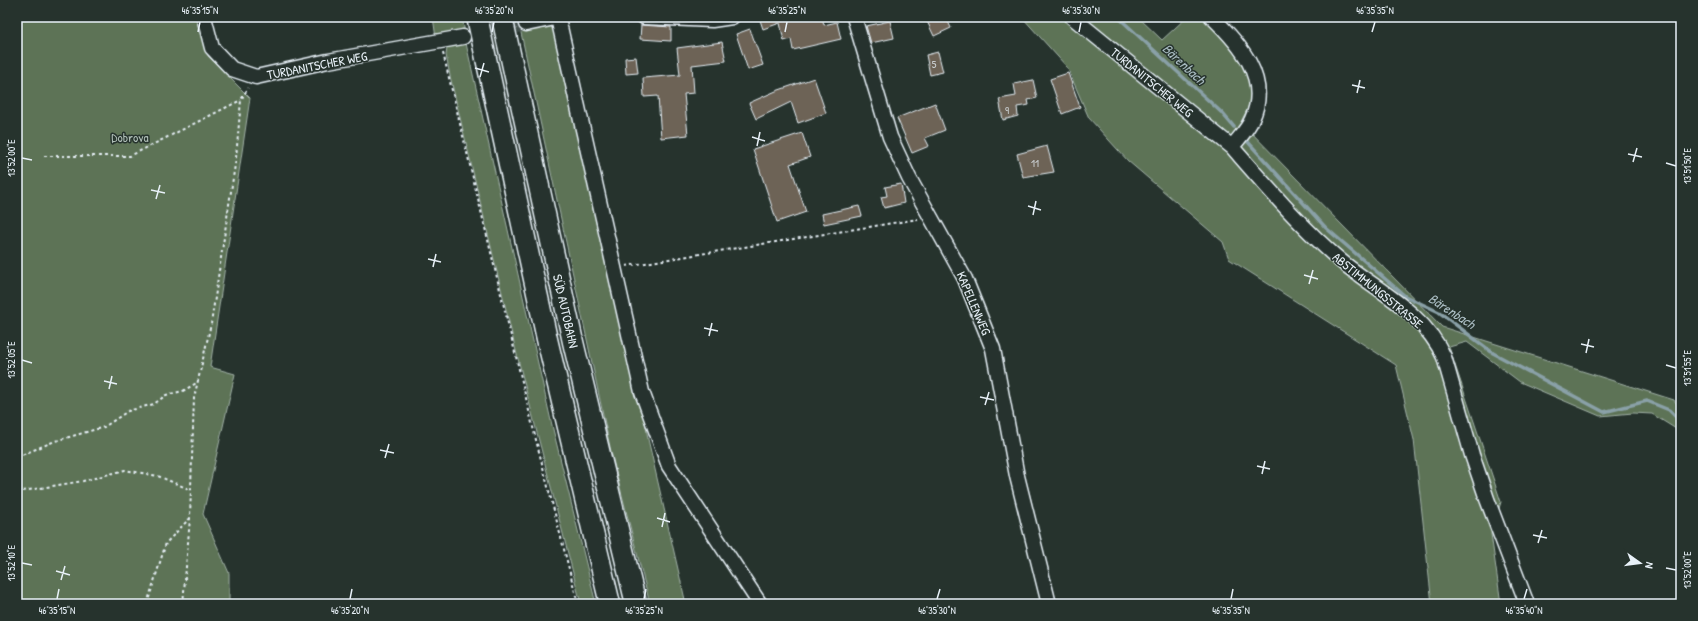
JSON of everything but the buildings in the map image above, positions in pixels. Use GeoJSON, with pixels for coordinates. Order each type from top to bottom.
{"type":"FeatureCollection","features":[{"type":"Feature","properties":{"kind":"highway","name":"SÜD AUTOBAHN"},"geometry":{"type":"LineString","coordinates":[[477,17],[546,332],[610,604]]}},
{"type":"Feature","properties":{"kind":"highway","name":"SÜD AUTOBAHN"},"geometry":{"type":"LineString","coordinates":[[502,17],[573,342],[636,604]]}},
{"type":"Feature","properties":{"kind":"street","name":"TURDANITSCHER WEG"},"geometry":{"type":"LineString","coordinates":[[204,17],[212,48],[232,69],[256,77],[328,61],[463,37]]}},
{"type":"Feature","properties":{"kind":"street"},"geometry":{"type":"LineString","coordinates":[[526,24],[559,17],[613,268],[642,392],[669,466],[760,604]]}},
{"type":"Feature","properties":{"kind":"street"},"geometry":{"type":"LineString","coordinates":[[644,17],[712,20],[732,17]]}},
{"type":"Feature","properties":{"kind":"street","name":"KAPELLENWEG"},"geometry":{"type":"LineString","coordinates":[[854,17],[890,137],[909,178],[965,279],[993,349],[1017,476],[1049,604]]}},
{"type":"Feature","properties":{"kind":"street","name":"TURDANITSCHER WEG"},"geometry":{"type":"LineString","coordinates":[[1072,17],[1232,147]]}},
{"type":"Feature","properties":{"kind":"street"},"geometry":{"type":"LineString","coordinates":[[1212,17],[1231,36],[1247,56],[1255,72],[1257,90],[1252,120],[1232,147]]}},
{"type":"Feature","properties":{"kind":"street","name":"ABSTIMMUNGSSTRASSE"},"geometry":{"type":"LineString","coordinates":[[1232,147],[1302,226],[1342,262],[1418,320],[1439,344],[1472,455],[1527,604]]}},
{"type":"Feature","properties":{"kind":"path"},"geometry":{"type":"LineString","coordinates":[[441,42],[532,424],[578,604]]}},
{"type":"Feature","properties":{"kind":"path"},"geometry":{"type":"LineString","coordinates":[[183,604],[190,518],[194,398],[211,324],[236,158],[241,100],[256,77]]}},
{"type":"Feature","properties":{"kind":"path"},"geometry":{"type":"LineString","coordinates":[[44,156],[130,156],[241,100]]}},
{"type":"Feature","properties":{"kind":"path"},"geometry":{"type":"LineString","coordinates":[[613,268],[917,220],[928,211]]}},
{"type":"Feature","properties":{"kind":"path"},"geometry":{"type":"LineString","coordinates":[[17,457],[55,441],[104,427],[128,411],[154,404],[166,394],[182,391],[198,382]]}},
{"type":"Feature","properties":{"kind":"path"},"geometry":{"type":"LineString","coordinates":[[17,492],[83,481],[125,470],[158,476],[191,490]]}},
{"type":"Feature","properties":{"kind":"path"},"geometry":{"type":"LineString","coordinates":[[147,604],[166,543],[190,518]]}},
{"type":"Feature","properties":{"kind":"green space","name":"Dobrova"},"geometry":{"type":"Polygon","coordinates":[[[17,17],[200,17],[208,56],[250,98],[210,367],[235,374],[203,514],[229,573],[229,604],[17,604],[17,17]]]}},
{"type":"Feature","properties":{"kind":"green space"},"geometry":{"type":"Polygon","coordinates":[[[433,17],[462,17],[465,33],[436,38],[433,17]]]}},
{"type":"Feature","properties":{"kind":"green space"},"geometry":{"type":"Polygon","coordinates":[[[1022,17],[1138,17],[1162,40],[1187,17],[1202,17],[1229,45],[1244,68],[1249,80],[1251,92],[1249,105],[1241,122],[1442,327],[1674,400],[1681,410],[1681,432],[1652,414],[1633,413],[1600,416],[1520,382],[1467,342],[1449,347],[1501,502],[1491,534],[1501,604],[1432,604],[1414,440],[1396,365],[1229,259],[1223,242],[1128,161],[1089,118],[1067,67],[1022,17]]]}},
{"type":"Feature","properties":{"kind":"green space"},"geometry":{"type":"Polygon","coordinates":[[[552,21],[641,398],[648,439],[686,604],[650,604],[612,456],[520,28],[552,21]]]}},
{"type":"Feature","properties":{"kind":"green space"},"geometry":{"type":"Polygon","coordinates":[[[465,39],[551,421],[596,604],[581,604],[515,347],[450,76],[446,55],[447,48],[465,39]]]}},
{"type":"Feature","properties":{"kind":"waterway","name":"Bärenbach"},"geometry":{"type":"LineString","coordinates":[[1118,17],[1222,113],[1234,127]]}},
{"type":"Feature","properties":{"kind":"waterway","name":"Bärenbach"},"geometry":{"type":"LineString","coordinates":[[1248,142],[1326,228],[1405,296],[1439,312],[1493,353],[1604,412],[1647,401],[1669,410],[1681,422]]}},
{"type":"Feature","properties":{"kind":"tunnel"},"geometry":{"type":"LineString","coordinates":[[471,35],[526,24]]}}]}
